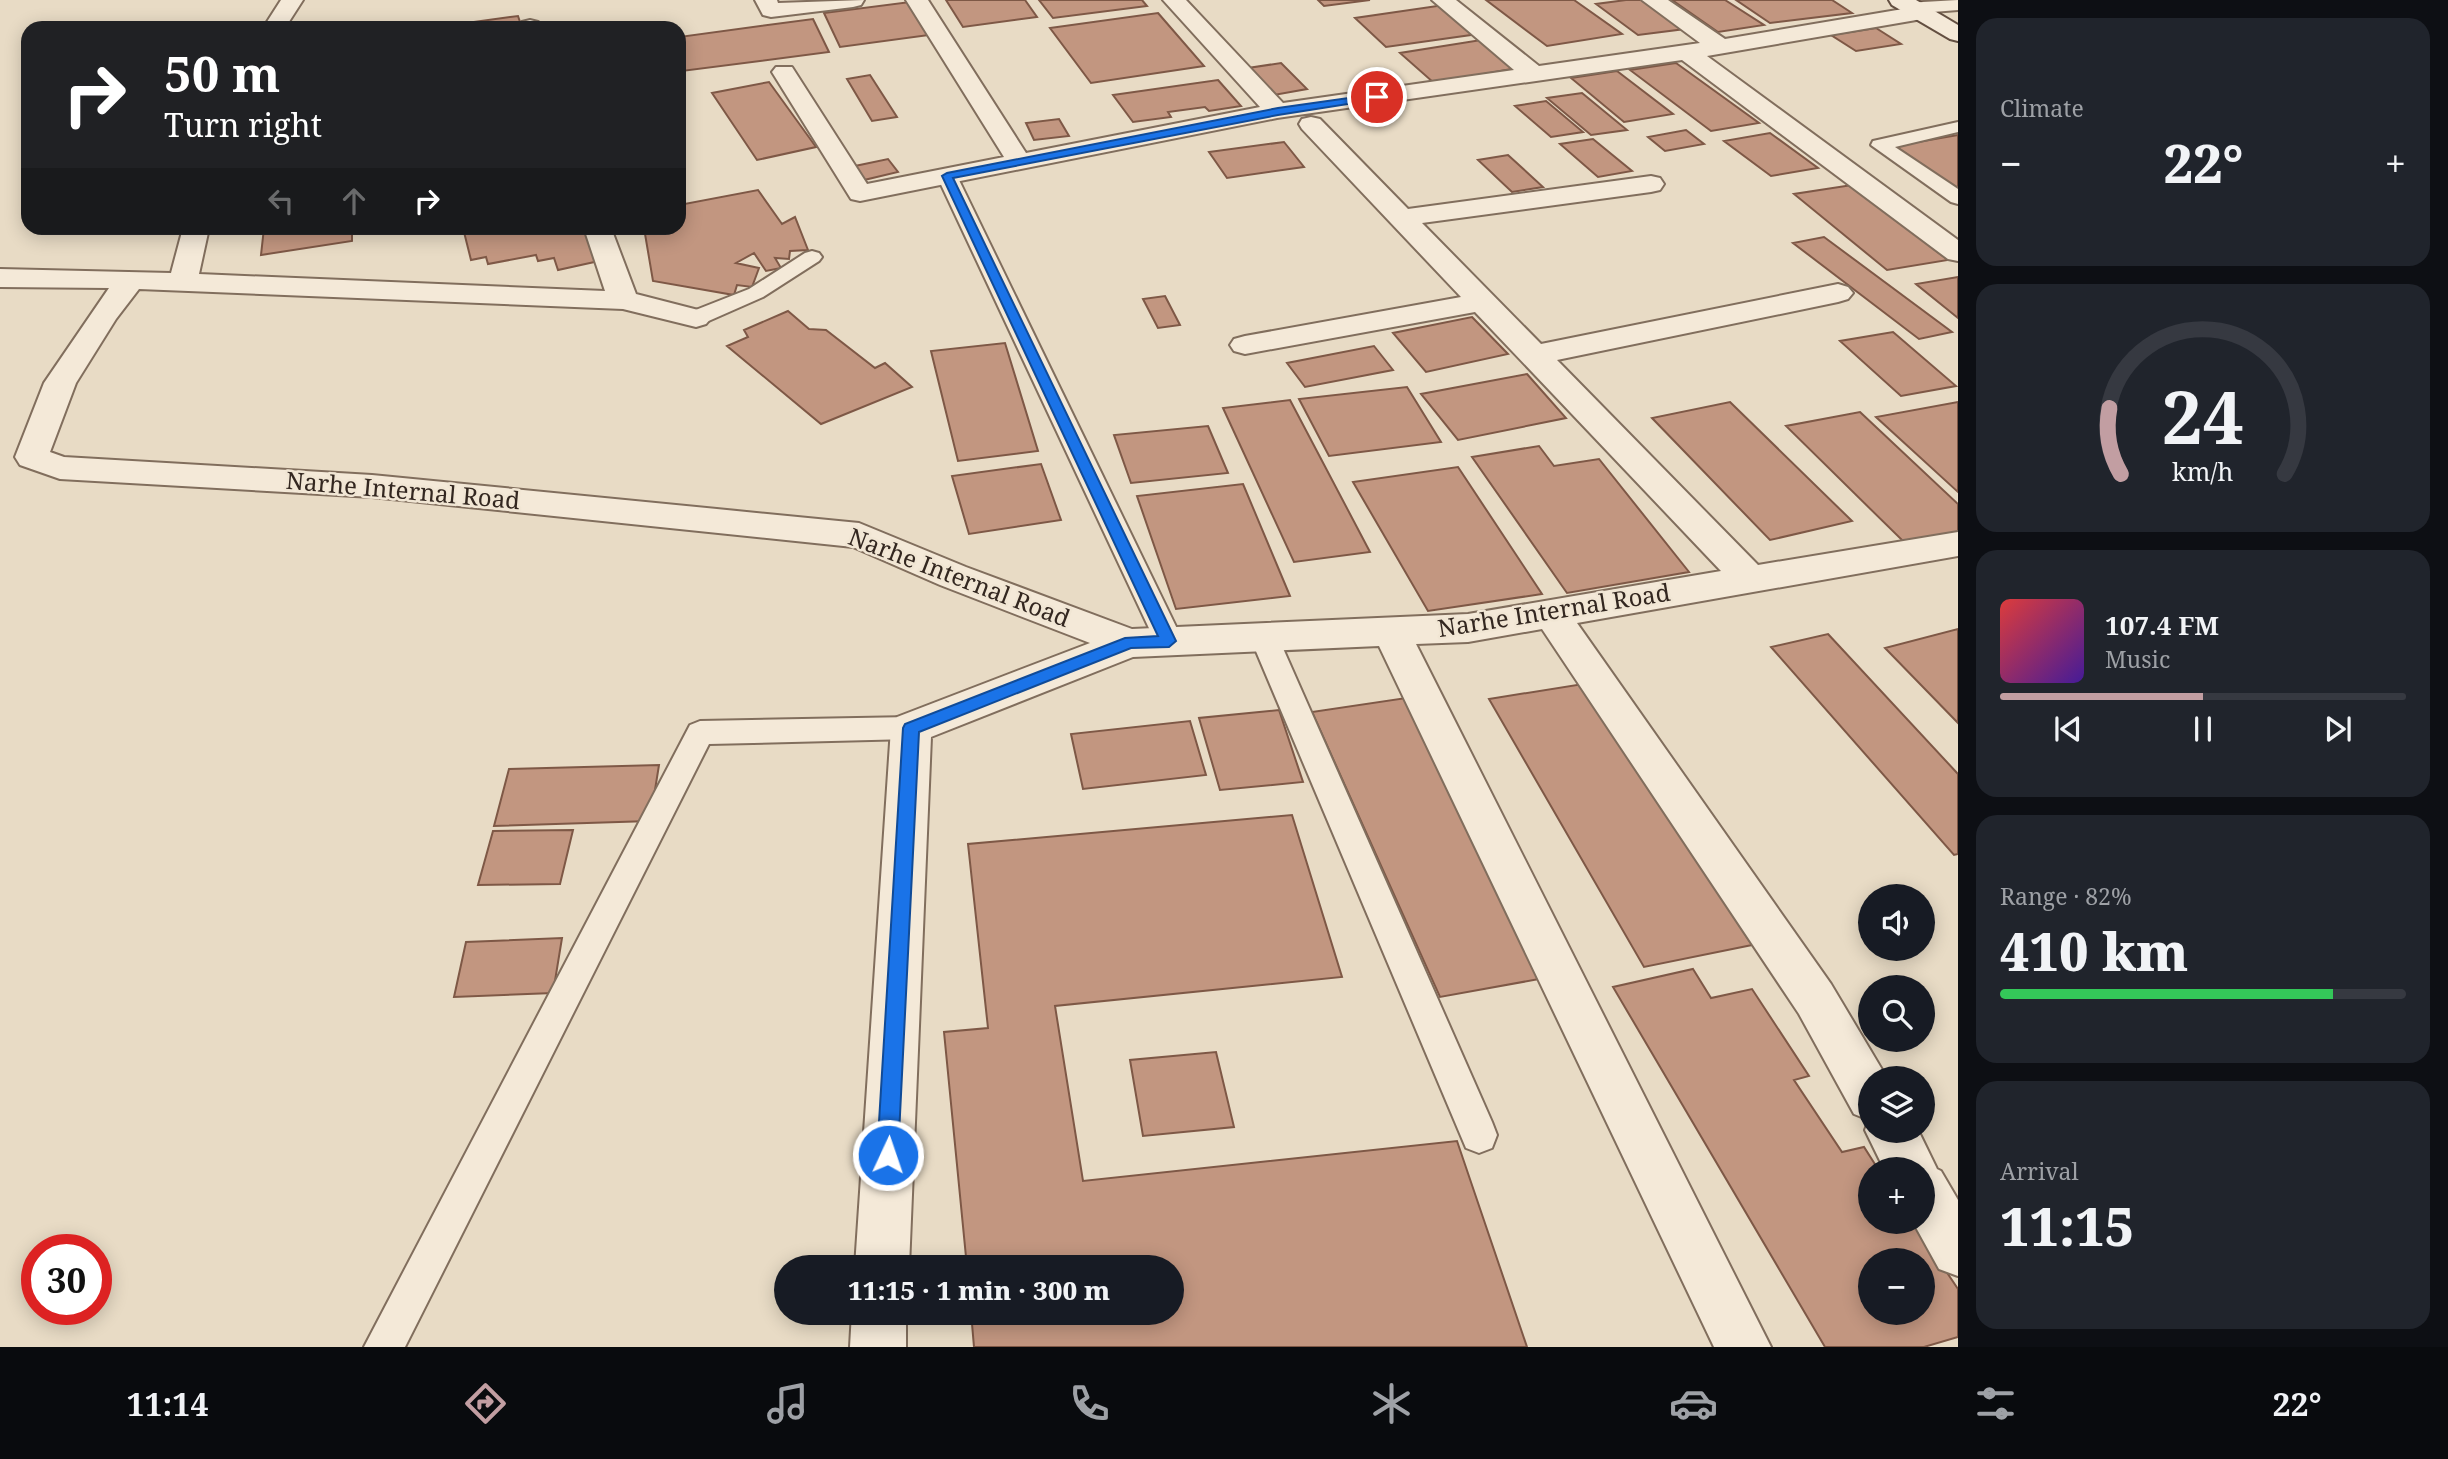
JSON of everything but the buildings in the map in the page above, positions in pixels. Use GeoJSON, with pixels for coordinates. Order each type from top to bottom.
{"type":"FeatureCollection","features":[{"type":"Feature","properties":{"kind":"street"},"geometry":{"type":"LineString","coordinates":[[278,21],[292,0]]}},
{"type":"Feature","properties":{"kind":"street"},"geometry":{"type":"LineString","coordinates":[[766,0],[771,10],[853,0]]}},
{"type":"Feature","properties":{"kind":"street"},"geometry":{"type":"LineString","coordinates":[[917,0],[1019,161]]}},
{"type":"Feature","properties":{"kind":"street"},"geometry":{"type":"LineString","coordinates":[[1174,0],[1278,111]]}},
{"type":"Feature","properties":{"kind":"street"},"geometry":{"type":"LineString","coordinates":[[1443,0],[1534,74]]}},
{"type":"Feature","properties":{"kind":"street"},"geometry":{"type":"LineString","coordinates":[[1653,0],[1720,46]]}},
{"type":"Feature","properties":{"kind":"street"},"geometry":{"type":"LineString","coordinates":[[784,72],[860,193],[1278,111],[1687,52],[1912,7],[1958,3]]}},
{"type":"Feature","properties":{"kind":"street"},"geometry":{"type":"LineString","coordinates":[[1912,7],[1958,34]]}},
{"type":"Feature","properties":{"kind":"street"},"geometry":{"type":"LineString","coordinates":[[1687,52],[1958,253]]}},
{"type":"Feature","properties":{"kind":"street"},"geometry":{"type":"LineString","coordinates":[[1311,124],[1750,579]]}},
{"type":"Feature","properties":{"kind":"street"},"geometry":{"type":"LineString","coordinates":[[1400,218],[1651,184]]}},
{"type":"Feature","properties":{"kind":"street"},"geometry":{"type":"LineString","coordinates":[[183,282],[194,235]]}},
{"type":"Feature","properties":{"kind":"street"},"geometry":{"type":"LineString","coordinates":[[600,235],[623,300]]}},
{"type":"Feature","properties":{"kind":"street"},"geometry":{"type":"LineString","coordinates":[[0,278],[131,280],[623,300],[696,318]]}},
{"type":"Feature","properties":{"kind":"street","name":"Narhe Internal Road"},"geometry":{"type":"LineString","coordinates":[[131,280],[103,316],[60,383],[32,457],[60,468],[372,486],[859,535],[953,576],[1149,642],[1468,628],[1958,544]]}},
{"type":"Feature","properties":{"kind":"street"},"geometry":{"type":"LineString","coordinates":[[1535,355],[1838,293]]}},
{"type":"Feature","properties":{"kind":"street"},"geometry":{"type":"LineString","coordinates":[[1245,345],[1481,302]]}},
{"type":"Feature","properties":{"kind":"street"},"geometry":{"type":"LineString","coordinates":[[1551,614],[1815,999],[1858,1074]]}},
{"type":"Feature","properties":{"kind":"street"},"geometry":{"type":"LineString","coordinates":[[1391,632],[1743,1347]]}},
{"type":"Feature","properties":{"kind":"street"},"geometry":{"type":"LineString","coordinates":[[883,1255],[911,728],[1149,642]]}},
{"type":"Feature","properties":{"kind":"street"},"geometry":{"type":"LineString","coordinates":[[1935,1210],[1958,1250]]}},
{"type":"Feature","properties":{"kind":"street"},"geometry":{"type":"LineString","coordinates":[[878,1347],[879,1325]]}},
{"type":"Feature","properties":{"kind":"lane"},"geometry":{"type":"LineString","coordinates":[[1958,127],[1880,145],[1958,198]]}},
{"type":"Feature","properties":{"kind":"lane"},"geometry":{"type":"LineString","coordinates":[[947,176],[1149,642]]}},
{"type":"Feature","properties":{"kind":"lane"},"geometry":{"type":"LineString","coordinates":[[696,318],[756,293],[812,257]]}},
{"type":"Feature","properties":{"kind":"lane"},"geometry":{"type":"LineString","coordinates":[[1264,637],[1479,1135]]}},
{"type":"Feature","properties":{"kind":"lane"},"geometry":{"type":"LineString","coordinates":[[384,1347],[700,733],[911,728]]}},
{"type":"Feature","properties":{"kind":"route"},"geometry":{"type":"LineString","coordinates":[[888,1155],[911,728],[1130,642],[1169,641],[947,176],[1278,111],[1377,97]]}}]}
